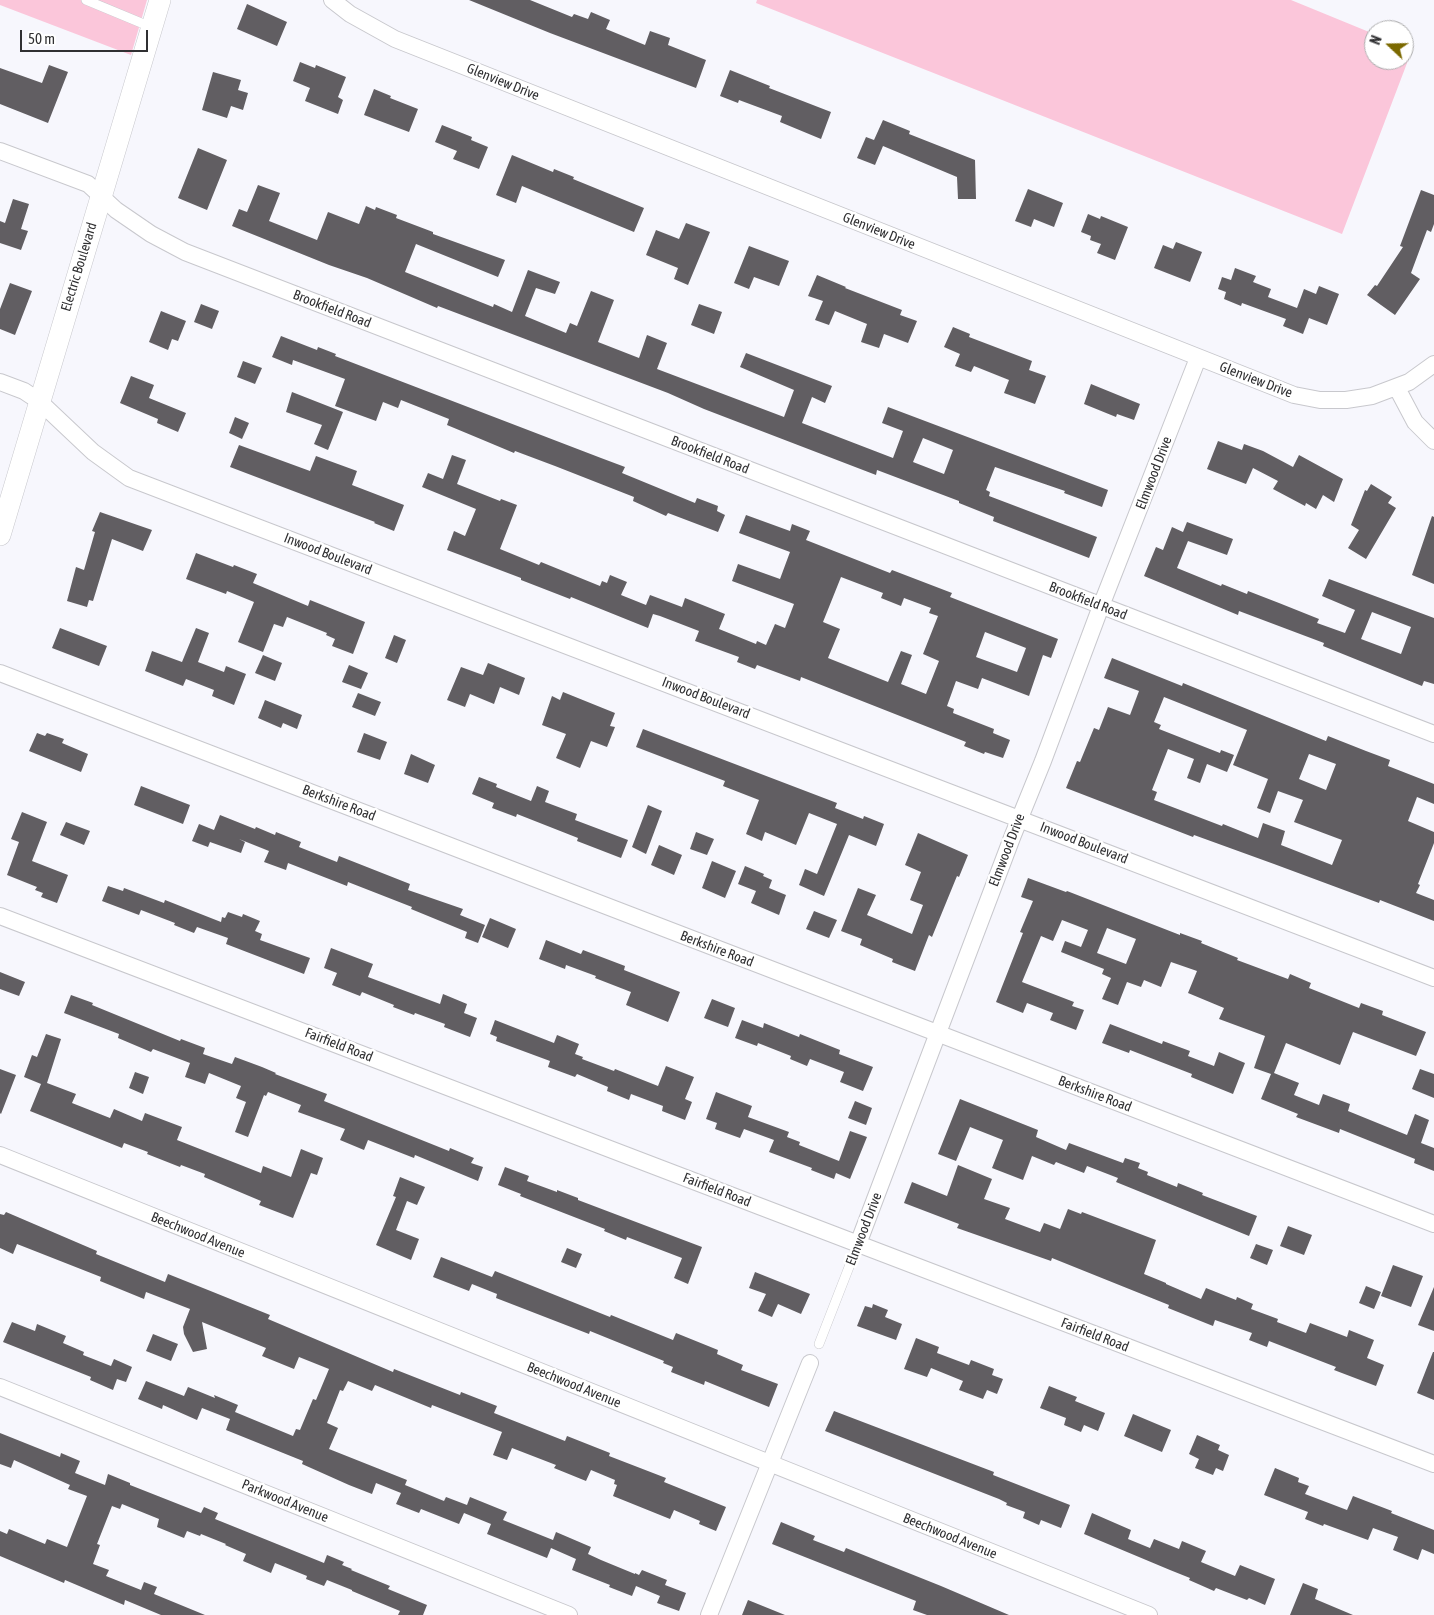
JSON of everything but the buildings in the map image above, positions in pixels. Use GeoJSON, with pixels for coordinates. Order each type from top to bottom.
{"type":"FeatureCollection","features":[{"type":"Feature","properties":{"kind":"street","name":"Electric Boulevard"},"geometry":{"type":"LineString","coordinates":[[0,535],[160,0]]}},
{"type":"Feature","properties":{"kind":"street","name":"Glenview Drive"},"geometry":{"type":"LineString","coordinates":[[332,0],[357,18],[395,39],[1294,395],[1320,400],[1346,400],[1372,396],[1408,382],[1434,364]]}},
{"type":"Feature","properties":{"kind":"street","name":"Brookfield Road"},"geometry":{"type":"LineString","coordinates":[[0,151],[88,184],[116,210],[151,234],[185,252],[1434,734]]}},
{"type":"Feature","properties":{"kind":"street","name":"Elmwood Drive"},"geometry":{"type":"LineString","coordinates":[[858,1244],[1019,818],[1043,761],[1101,606],[1198,358]]}},
{"type":"Feature","properties":{"kind":"street","name":"Inwood Boulevard"},"geometry":{"type":"LineString","coordinates":[[0,382],[24,391],[39,401],[93,452],[129,478],[1434,978]]}},
{"type":"Feature","properties":{"kind":"street"},"geometry":{"type":"LineString","coordinates":[[1396,388],[1415,422],[1434,441]]}},
{"type":"Feature","properties":{"kind":"street","name":"Berkshire Road"},"geometry":{"type":"LineString","coordinates":[[0,673],[1434,1224]]}},
{"type":"Feature","properties":{"kind":"street","name":"Fairfield Road"},"geometry":{"type":"LineString","coordinates":[[0,916],[1434,1464]]}},
{"type":"Feature","properties":{"kind":"street","name":"Beechwood Avenue"},"geometry":{"type":"LineString","coordinates":[[0,1155],[1149,1615]]}},
{"type":"Feature","properties":{"kind":"street"},"geometry":{"type":"LineString","coordinates":[[709,1615],[810,1363]]}},
{"type":"Feature","properties":{"kind":"street","name":"Parkwood Avenue"},"geometry":{"type":"LineString","coordinates":[[0,1387],[569,1615]]}},
{"type":"Feature","properties":{"kind":"lane"},"geometry":{"type":"LineString","coordinates":[[86,0],[152,27]]}},
{"type":"Feature","properties":{"kind":"lane","name":"Elmwood Drive"},"geometry":{"type":"LineString","coordinates":[[819,1344],[858,1244]]}},
{"type":"Feature","properties":{"kind":"shaded area"},"geometry":{"type":"Polygon","coordinates":[[[0,0],[147,0],[131,55],[0,5],[0,0]]]}},
{"type":"Feature","properties":{"kind":"shaded area"},"geometry":{"type":"Polygon","coordinates":[[[757,0],[1291,0],[1364,30],[1364,70],[1404,70],[1342,234],[756,3],[757,0]]]}}]}
